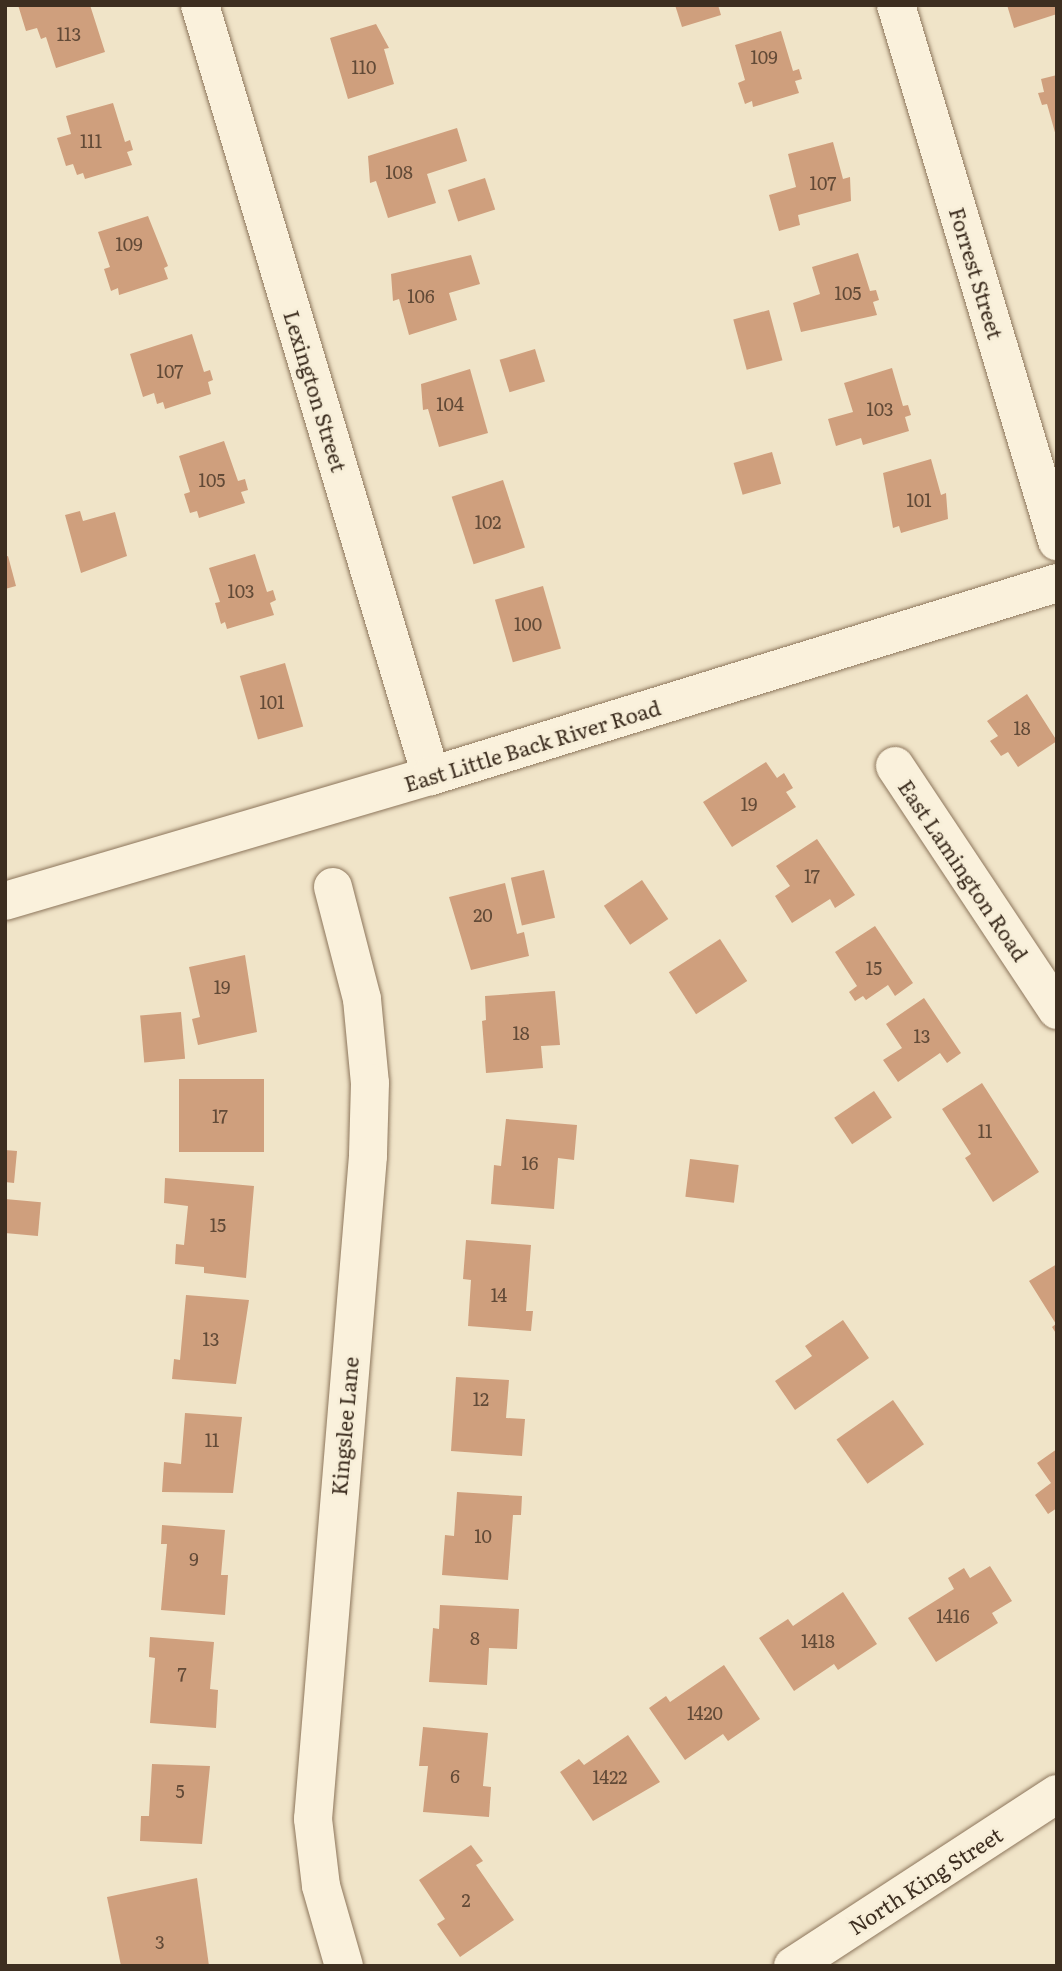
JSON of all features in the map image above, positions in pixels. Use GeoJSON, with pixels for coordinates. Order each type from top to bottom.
{"type":"FeatureCollection","features":[{"type":"Feature","properties":{"kind":"street","name":"Lexington Street"},"geometry":{"type":"LineString","coordinates":[[200,5],[431,776]]}},
{"type":"Feature","properties":{"kind":"street","name":"Forrest Street"},"geometry":{"type":"LineString","coordinates":[[897,5],[1057,541]]}},
{"type":"Feature","properties":{"kind":"street","name":"East Little Back River Road"},"geometry":{"type":"LineString","coordinates":[[5,901],[431,776],[1057,583]]}},
{"type":"Feature","properties":{"kind":"street","name":"East Lamington Road"},"geometry":{"type":"LineString","coordinates":[[895,766],[1057,1010]]}},
{"type":"Feature","properties":{"kind":"street","name":"Kingslee Lane"},"geometry":{"type":"LineString","coordinates":[[332,887],[362,999],[370,1083],[368,1156],[313,1819],[321,1886],[344,1966]]}},
{"type":"Feature","properties":{"kind":"street","name":"North King Street"},"geometry":{"type":"LineString","coordinates":[[793,1966],[1057,1794]]}},
{"type":"Feature","properties":{"kind":"building"},"geometry":{"type":"Polygon","coordinates":[[[18,5],[90,5],[105,52],[56,68],[46,37],[41,39],[37,28],[26,31],[18,5]]]}},
{"type":"Feature","properties":{"kind":"building"},"geometry":{"type":"Polygon","coordinates":[[[675,5],[718,5],[721,15],[682,27],[675,5]]]}},
{"type":"Feature","properties":{"kind":"building"},"geometry":{"type":"Polygon","coordinates":[[[1007,5],[1057,5],[1057,14],[1014,28],[1007,5]]]}},
{"type":"Feature","properties":{"kind":"building"},"geometry":{"type":"Polygon","coordinates":[[[376,24],[389,48],[384,49],[394,84],[348,99],[330,38],[376,24]]]}},
{"type":"Feature","properties":{"kind":"building"},"geometry":{"type":"Polygon","coordinates":[[[781,31],[793,71],[799,69],[802,79],[795,81],[799,93],[753,107],[752,101],[745,104],[738,83],[745,80],[735,45],[781,31]]]}},
{"type":"Feature","properties":{"kind":"building"},"geometry":{"type":"Polygon","coordinates":[[[1057,75],[1056,136],[1047,104],[1042,105],[1038,93],[1044,92],[1041,79],[1057,75]]]}},
{"type":"Feature","properties":{"kind":"building"},"geometry":{"type":"Polygon","coordinates":[[[113,103],[125,142],[130,140],[133,150],[127,152],[132,165],[85,179],[83,173],[77,175],[73,164],[66,166],[57,138],[71,134],[66,116],[113,103]]]}},
{"type":"Feature","properties":{"kind":"building"},"geometry":{"type":"Polygon","coordinates":[[[457,128],[467,161],[427,174],[436,203],[388,218],[376,181],[370,183],[368,156],[457,128]]]}},
{"type":"Feature","properties":{"kind":"building"},"geometry":{"type":"Polygon","coordinates":[[[833,142],[843,179],[850,177],[851,201],[798,215],[800,225],[779,231],[769,195],[796,187],[788,154],[833,142]]]}},
{"type":"Feature","properties":{"kind":"building"},"geometry":{"type":"Polygon","coordinates":[[[485,178],[495,209],[458,221],[448,190],[485,178]]]}},
{"type":"Feature","properties":{"kind":"building"},"geometry":{"type":"Polygon","coordinates":[[[148,216],[168,266],[164,268],[168,279],[119,295],[118,288],[111,291],[104,269],[110,267],[98,232],[148,216]]]}},
{"type":"Feature","properties":{"kind":"building"},"geometry":{"type":"Polygon","coordinates":[[[858,253],[870,291],[876,290],[879,300],[873,302],[877,315],[801,332],[793,303],[820,294],[812,267],[858,253]]]}},
{"type":"Feature","properties":{"kind":"building"},"geometry":{"type":"Polygon","coordinates":[[[471,255],[480,284],[449,293],[457,320],[409,335],[399,299],[393,301],[391,274],[471,255]]]}},
{"type":"Feature","properties":{"kind":"building"},"geometry":{"type":"Polygon","coordinates":[[[769,310],[782,360],[747,370],[733,320],[769,310]]]}},
{"type":"Feature","properties":{"kind":"building"},"geometry":{"type":"Polygon","coordinates":[[[192,334],[204,372],[210,370],[213,380],[208,382],[211,394],[165,409],[163,402],[157,404],[154,393],[143,397],[130,354],[192,334]]]}},
{"type":"Feature","properties":{"kind":"building"},"geometry":{"type":"Polygon","coordinates":[[[535,349],[545,382],[510,392],[500,360],[535,349]]]}},
{"type":"Feature","properties":{"kind":"building"},"geometry":{"type":"Polygon","coordinates":[[[892,368],[903,406],[908,405],[911,415],[905,417],[909,431],[863,445],[861,438],[836,446],[828,419],[853,412],[844,383],[892,368]]]}},
{"type":"Feature","properties":{"kind":"building"},"geometry":{"type":"Polygon","coordinates":[[[470,369],[488,433],[439,447],[428,409],[423,410],[421,384],[470,369]]]}},
{"type":"Feature","properties":{"kind":"building"},"geometry":{"type":"Polygon","coordinates":[[[224,441],[238,481],[245,479],[248,490],[241,492],[245,503],[199,518],[197,511],[190,513],[184,494],[190,492],[179,456],[224,441]]]}},
{"type":"Feature","properties":{"kind":"building"},"geometry":{"type":"Polygon","coordinates":[[[772,452],[781,484],[743,495],[734,463],[772,452]]]}},
{"type":"Feature","properties":{"kind":"building"},"geometry":{"type":"Polygon","coordinates":[[[931,459],[941,495],[946,493],[948,519],[901,533],[899,526],[893,528],[883,473],[931,459]]]}},
{"type":"Feature","properties":{"kind":"building"},"geometry":{"type":"Polygon","coordinates":[[[503,480],[525,548],[474,564],[452,497],[503,480]]]}},
{"type":"Feature","properties":{"kind":"building"},"geometry":{"type":"Polygon","coordinates":[[[80,511],[83,521],[115,512],[127,556],[81,573],[65,515],[80,511]]]}},
{"type":"Feature","properties":{"kind":"building"},"geometry":{"type":"Polygon","coordinates":[[[255,554],[267,592],[273,590],[276,600],[270,603],[274,615],[227,629],[225,622],[221,624],[215,603],[220,602],[209,568],[255,554]]]}},
{"type":"Feature","properties":{"kind":"building"},"geometry":{"type":"Polygon","coordinates":[[[8,556],[16,586],[5,589],[5,557],[8,556]]]}},
{"type":"Feature","properties":{"kind":"building"},"geometry":{"type":"Polygon","coordinates":[[[543,586],[561,648],[513,662],[495,600],[543,586]]]}},
{"type":"Feature","properties":{"kind":"building"},"geometry":{"type":"Polygon","coordinates":[[[285,663],[303,726],[258,739],[240,676],[285,663]]]}},
{"type":"Feature","properties":{"kind":"building"},"geometry":{"type":"Polygon","coordinates":[[[1027,694],[1057,741],[1018,767],[1008,752],[1001,756],[990,741],[998,736],[987,721],[1027,694]]]}},
{"type":"Feature","properties":{"kind":"building"},"geometry":{"type":"Polygon","coordinates":[[[766,762],[777,778],[784,773],[793,788],[786,792],[796,807],[732,847],[703,802],[766,762]]]}},
{"type":"Feature","properties":{"kind":"building"},"geometry":{"type":"Polygon","coordinates":[[[817,839],[855,895],[835,908],[830,899],[792,923],[775,896],[790,886],[776,866],[817,839]]]}},
{"type":"Feature","properties":{"kind":"building"},"geometry":{"type":"Polygon","coordinates":[[[544,870],[555,918],[522,925],[511,878],[544,870]]]}},
{"type":"Feature","properties":{"kind":"building"},"geometry":{"type":"Polygon","coordinates":[[[642,880],[668,919],[630,945],[604,906],[642,880]]]}},
{"type":"Feature","properties":{"kind":"building"},"geometry":{"type":"Polygon","coordinates":[[[505,883],[517,934],[524,932],[529,956],[471,970],[449,897],[505,883]]]}},
{"type":"Feature","properties":{"kind":"building"},"geometry":{"type":"Polygon","coordinates":[[[875,926],[913,983],[895,996],[888,985],[866,1000],[863,996],[855,1001],[849,992],[857,986],[835,952],[875,926]]]}},
{"type":"Feature","properties":{"kind":"building"},"geometry":{"type":"Polygon","coordinates":[[[720,939],[747,981],[696,1014],[669,972],[720,939]]]}},
{"type":"Feature","properties":{"kind":"building"},"geometry":{"type":"Polygon","coordinates":[[[245,955],[257,1032],[198,1045],[192,1019],[200,1017],[189,967],[245,955]]]}},
{"type":"Feature","properties":{"kind":"building"},"geometry":{"type":"Polygon","coordinates":[[[555,991],[560,1045],[541,1046],[543,1068],[486,1073],[482,1021],[486,1020],[485,996],[555,991]]]}},
{"type":"Feature","properties":{"kind":"building"},"geometry":{"type":"Polygon","coordinates":[[[924,998],[961,1053],[947,1063],[940,1053],[898,1082],[883,1060],[902,1048],[886,1024],[924,998]]]}},
{"type":"Feature","properties":{"kind":"building"},"geometry":{"type":"Polygon","coordinates":[[[181,1012],[185,1059],[144,1062],[140,1016],[181,1012]]]}},
{"type":"Feature","properties":{"kind":"building"},"geometry":{"type":"Polygon","coordinates":[[[179,1079],[264,1079],[264,1152],[179,1152],[179,1079]]]}},
{"type":"Feature","properties":{"kind":"building"},"geometry":{"type":"Polygon","coordinates":[[[982,1083],[1039,1172],[993,1202],[965,1158],[971,1154],[942,1109],[982,1083]]]}},
{"type":"Feature","properties":{"kind":"building"},"geometry":{"type":"Polygon","coordinates":[[[874,1091],[892,1118],[852,1144],[834,1118],[874,1091]]]}},
{"type":"Feature","properties":{"kind":"building"},"geometry":{"type":"Polygon","coordinates":[[[506,1119],[577,1125],[574,1160],[558,1158],[554,1209],[491,1204],[494,1165],[501,1166],[506,1119]]]}},
{"type":"Feature","properties":{"kind":"building"},"geometry":{"type":"Polygon","coordinates":[[[5,1150],[17,1151],[14,1183],[5,1182],[5,1150]]]}},
{"type":"Feature","properties":{"kind":"building"},"geometry":{"type":"Polygon","coordinates":[[[690,1159],[739,1165],[734,1203],[685,1197],[690,1159]]]}},
{"type":"Feature","properties":{"kind":"building"},"geometry":{"type":"Polygon","coordinates":[[[165,1178],[254,1186],[246,1278],[204,1273],[204,1267],[175,1264],[176,1244],[184,1245],[188,1206],[164,1203],[165,1178]]]}},
{"type":"Feature","properties":{"kind":"building"},"geometry":{"type":"Polygon","coordinates":[[[5,1199],[41,1202],[38,1236],[5,1233],[5,1199]]]}},
{"type":"Feature","properties":{"kind":"building"},"geometry":{"type":"Polygon","coordinates":[[[466,1240],[531,1245],[526,1311],[533,1311],[531,1331],[468,1326],[471,1280],[463,1279],[466,1240]]]}},
{"type":"Feature","properties":{"kind":"building"},"geometry":{"type":"Polygon","coordinates":[[[1057,1264],[1057,1335],[1052,1327],[1056,1324],[1029,1281],[1057,1264]]]}},
{"type":"Feature","properties":{"kind":"building"},"geometry":{"type":"Polygon","coordinates":[[[186,1295],[249,1300],[236,1384],[172,1379],[174,1359],[180,1360],[186,1295]]]}},
{"type":"Feature","properties":{"kind":"building"},"geometry":{"type":"Polygon","coordinates":[[[843,1320],[869,1358],[795,1410],[775,1381],[812,1356],[805,1346],[843,1320]]]}},
{"type":"Feature","properties":{"kind":"building"},"geometry":{"type":"Polygon","coordinates":[[[456,1377],[509,1380],[506,1418],[525,1419],[522,1456],[451,1451],[456,1377]]]}},
{"type":"Feature","properties":{"kind":"building"},"geometry":{"type":"Polygon","coordinates":[[[893,1400],[924,1444],[867,1484],[836,1440],[893,1400]]]}},
{"type":"Feature","properties":{"kind":"building"},"geometry":{"type":"Polygon","coordinates":[[[185,1413],[242,1417],[233,1493],[162,1492],[164,1462],[181,1464],[185,1413]]]}},
{"type":"Feature","properties":{"kind":"building"},"geometry":{"type":"Polygon","coordinates":[[[1057,1449],[1057,1508],[1048,1514],[1035,1495],[1051,1483],[1037,1463],[1057,1449]]]}},
{"type":"Feature","properties":{"kind":"building"},"geometry":{"type":"Polygon","coordinates":[[[457,1492],[522,1496],[521,1515],[513,1515],[508,1580],[442,1575],[445,1535],[454,1536],[457,1492]]]}},
{"type":"Feature","properties":{"kind":"building"},"geometry":{"type":"Polygon","coordinates":[[[162,1525],[225,1530],[221,1575],[228,1575],[225,1615],[161,1610],[167,1544],[161,1544],[162,1525]]]}},
{"type":"Feature","properties":{"kind":"building"},"geometry":{"type":"Polygon","coordinates":[[[990,1566],[1012,1601],[992,1613],[998,1623],[936,1662],[908,1618],[954,1589],[948,1578],[964,1568],[970,1578],[990,1566]]]}},
{"type":"Feature","properties":{"kind":"building"},"geometry":{"type":"Polygon","coordinates":[[[843,1592],[877,1644],[838,1670],[834,1664],[794,1691],[759,1638],[788,1619],[793,1626],[843,1592]]]}},
{"type":"Feature","properties":{"kind":"building"},"geometry":{"type":"Polygon","coordinates":[[[440,1605],[519,1609],[517,1649],[489,1648],[487,1685],[429,1682],[433,1628],[439,1629],[440,1605]]]}},
{"type":"Feature","properties":{"kind":"building"},"geometry":{"type":"Polygon","coordinates":[[[150,1637],[214,1642],[210,1689],[218,1690],[216,1728],[150,1723],[155,1658],[149,1657],[150,1637]]]}},
{"type":"Feature","properties":{"kind":"building"},"geometry":{"type":"Polygon","coordinates":[[[724,1665],[760,1719],[728,1741],[723,1734],[685,1760],[649,1708],[666,1696],[670,1702],[724,1665]]]}},
{"type":"Feature","properties":{"kind":"building"},"geometry":{"type":"Polygon","coordinates":[[[423,1727],[488,1733],[483,1786],[491,1787],[489,1817],[423,1812],[428,1766],[419,1766],[423,1727]]]}},
{"type":"Feature","properties":{"kind":"building"},"geometry":{"type":"Polygon","coordinates":[[[628,1735],[660,1782],[593,1821],[560,1772],[579,1759],[584,1765],[628,1735]]]}},
{"type":"Feature","properties":{"kind":"building"},"geometry":{"type":"Polygon","coordinates":[[[152,1764],[210,1766],[202,1844],[140,1841],[141,1816],[149,1816],[152,1764]]]}},
{"type":"Feature","properties":{"kind":"building"},"geometry":{"type":"Polygon","coordinates":[[[471,1845],[483,1861],[476,1865],[514,1920],[460,1957],[437,1924],[445,1919],[419,1880],[471,1845]]]}},
{"type":"Feature","properties":{"kind":"building"},"geometry":{"type":"Polygon","coordinates":[[[197,1878],[209,1966],[121,1966],[107,1897],[197,1878]]]}}]}
